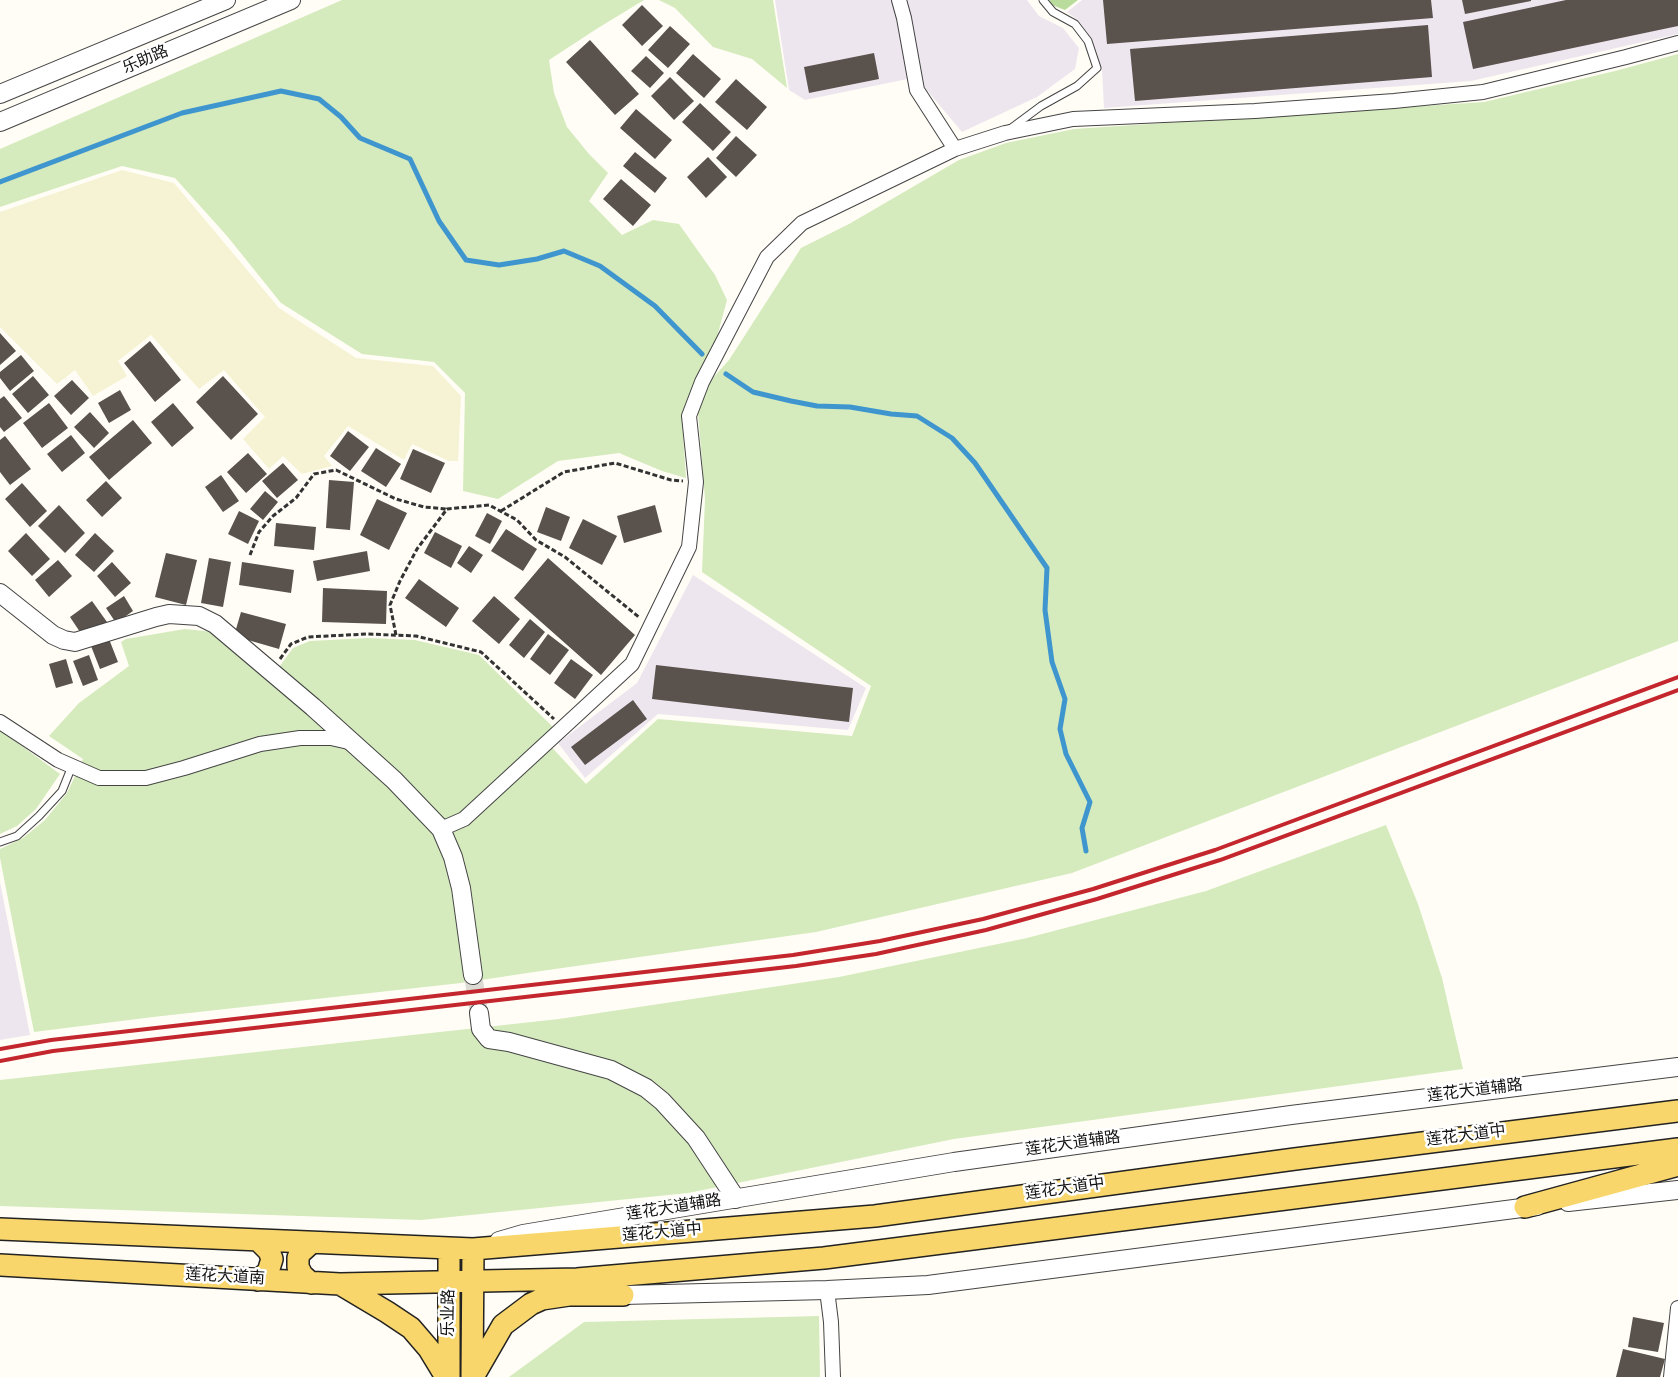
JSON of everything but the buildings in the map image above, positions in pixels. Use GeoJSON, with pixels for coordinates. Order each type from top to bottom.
{"type":"FeatureCollection","features":[{"type":"Feature","properties":{"kind":"main road","name":"莲花大道中"},"geometry":{"type":"LineString","coordinates":[[449,1249],[473,1249],[876,1216],[1285,1160],[1678,1111]]}},
{"type":"Feature","properties":{"kind":"main road"},"geometry":{"type":"LineString","coordinates":[[450,1282],[474,1280],[577,1280],[824,1258],[1678,1149]]}},
{"type":"Feature","properties":{"kind":"main road"},"geometry":{"type":"LineString","coordinates":[[1525,1207],[1678,1165]]}},
{"type":"Feature","properties":{"kind":"main road"},"geometry":{"type":"LineString","coordinates":[[0,1229],[449,1249]]}},
{"type":"Feature","properties":{"kind":"main road"},"geometry":{"type":"LineString","coordinates":[[258,1280],[268,1272],[272,1259],[269,1251],[259,1241]]}},
{"type":"Feature","properties":{"kind":"main road"},"geometry":{"type":"LineString","coordinates":[[311,1242],[300,1253],[298,1258],[298,1267],[302,1275],[311,1283]]}},
{"type":"Feature","properties":{"kind":"main road","name":"乐业路"},"geometry":{"type":"LineString","coordinates":[[448,1377],[449,1249]]}},
{"type":"Feature","properties":{"kind":"main road","name":"乐业路"},"geometry":{"type":"LineString","coordinates":[[472,1377],[473,1249]]}},
{"type":"Feature","properties":{"kind":"main road","name":"莲花大道南"},"geometry":{"type":"LineString","coordinates":[[0,1265],[311,1283],[450,1282]]}},
{"type":"Feature","properties":{"kind":"main road"},"geometry":{"type":"LineString","coordinates":[[577,1280],[623,1295]]}},
{"type":"Feature","properties":{"kind":"main road"},"geometry":{"type":"LineString","coordinates":[[340,1284],[411,1328],[429,1349],[448,1377]]}},
{"type":"Feature","properties":{"kind":"main road"},"geometry":{"type":"LineString","coordinates":[[472,1377],[503,1325],[531,1304],[542,1299],[570,1295],[623,1295]]}},
{"type":"Feature","properties":{"kind":"street","name":"乐助路"},"geometry":{"type":"LineString","coordinates":[[0,94],[226,0]]}},
{"type":"Feature","properties":{"kind":"street","name":"乐助路"},"geometry":{"type":"LineString","coordinates":[[0,122],[291,0]]}},
{"type":"Feature","properties":{"kind":"street"},"geometry":{"type":"LineString","coordinates":[[899,0],[917,90],[954,148]]}},
{"type":"Feature","properties":{"kind":"street"},"geometry":{"type":"LineString","coordinates":[[441,829],[464,819],[632,664],[689,547],[696,482],[689,416],[702,382],[768,257],[802,223],[954,148],[1005,133],[1073,119],[1255,111],[1394,101],[1483,92],[1678,43]]}},
{"type":"Feature","properties":{"kind":"street"},"geometry":{"type":"LineString","coordinates":[[0,593],[53,634],[64,640],[76,642],[169,614],[199,616],[214,624],[394,780],[441,829],[453,857],[461,888],[473,975]]}},
{"type":"Feature","properties":{"kind":"street"},"geometry":{"type":"LineString","coordinates":[[0,722],[58,760],[99,778],[146,778],[260,744],[300,738],[331,738],[353,743]]}},
{"type":"Feature","properties":{"kind":"street"},"geometry":{"type":"LineString","coordinates":[[479,1013],[481,1029],[489,1039],[509,1042],[611,1070],[646,1088],[662,1101],[696,1138],[736,1199]]}},
{"type":"Feature","properties":{"kind":"street","name":"莲花大道辅路"},"geometry":{"type":"LineString","coordinates":[[473,1249],[523,1234],[963,1160],[1281,1117],[1678,1067]]}},
{"type":"Feature","properties":{"kind":"street"},"geometry":{"type":"LineString","coordinates":[[623,1295],[827,1290],[928,1285],[1525,1207],[1678,1190]]}},
{"type":"Feature","properties":{"kind":"street"},"geometry":{"type":"LineString","coordinates":[[827,1290],[831,1322],[832,1376]]}},
{"type":"Feature","properties":{"kind":"street"},"geometry":{"type":"LineString","coordinates":[[1671,1377],[1678,1308]]}},
{"type":"Feature","properties":{"kind":"lane"},"geometry":{"type":"LineString","coordinates":[[1005,133],[1041,106],[1077,86],[1097,68],[1088,41],[1075,24],[1053,12],[1043,0]]}},
{"type":"Feature","properties":{"kind":"lane"},"geometry":{"type":"LineString","coordinates":[[0,842],[17,836],[39,816],[62,791],[72,766]]}},
{"type":"Feature","properties":{"kind":"path"},"geometry":{"type":"LineString","coordinates":[[501,511],[564,472],[615,463],[671,480],[696,482]]}},
{"type":"Feature","properties":{"kind":"path"},"geometry":{"type":"LineString","coordinates":[[250,555],[259,532],[273,516],[296,498],[314,474],[336,470],[396,499],[424,507],[447,509],[489,506],[501,511],[517,520],[536,540],[572,562],[651,626]]}},
{"type":"Feature","properties":{"kind":"path"},"geometry":{"type":"LineString","coordinates":[[396,635],[390,606],[400,581],[416,549],[447,509]]}},
{"type":"Feature","properties":{"kind":"path"},"geometry":{"type":"LineString","coordinates":[[271,672],[291,644],[308,637],[367,634],[416,636],[481,652],[549,713],[562,728]]}},
{"type":"Feature","properties":{"kind":"shaded area"},"geometry":{"type":"Polygon","coordinates":[[[775,0],[1027,0],[1039,16],[1063,28],[1079,48],[1075,69],[1037,97],[962,132],[925,88],[922,76],[805,100],[789,90],[775,0]]]}},
{"type":"Feature","properties":{"kind":"shaded area"},"geometry":{"type":"Polygon","coordinates":[[[1082,0],[1678,0],[1678,34],[1471,81],[1104,108],[1102,70],[1093,40],[1079,21],[1067,12],[1082,0]]]}},
{"type":"Feature","properties":{"kind":"shaded area"},"geometry":{"type":"Polygon","coordinates":[[[122,170],[174,183],[279,308],[356,358],[433,366],[461,396],[458,461],[449,461],[412,444],[404,460],[348,426],[324,456],[332,466],[302,474],[283,456],[269,469],[243,439],[265,417],[224,370],[199,389],[151,335],[118,361],[127,376],[93,396],[75,370],[57,384],[0,327],[0,212],[122,170]]]}},
{"type":"Feature","properties":{"kind":"shaded area"},"geometry":{"type":"Polygon","coordinates":[[[693,575],[866,688],[848,730],[658,714],[585,778],[558,743],[637,683],[693,575]]]}},
{"type":"Feature","properties":{"kind":"shaded area"},"geometry":{"type":"Polygon","coordinates":[[[0,882],[30,1035],[0,1040],[0,882]]]}},
{"type":"Feature","properties":{"kind":"green space"},"geometry":{"type":"Polygon","coordinates":[[[342,0],[644,0],[549,60],[554,93],[567,127],[589,154],[608,173],[589,201],[622,235],[653,220],[679,224],[715,275],[727,300],[717,337],[682,419],[686,478],[662,471],[619,453],[558,461],[498,499],[463,491],[465,393],[434,362],[362,354],[281,303],[227,236],[175,178],[122,166],[0,207],[0,149],[342,0]]]}},
{"type":"Feature","properties":{"kind":"green space"},"geometry":{"type":"Polygon","coordinates":[[[659,0],[773,0],[787,88],[752,59],[713,47],[675,8],[659,0]]]}},
{"type":"Feature","properties":{"kind":"green space"},"geometry":{"type":"Polygon","coordinates":[[[1049,0],[1078,0],[1065,10],[1052,5],[1049,0]]]}},
{"type":"Feature","properties":{"kind":"green space"},"geometry":{"type":"Polygon","coordinates":[[[1678,54],[1678,641],[1072,873],[816,932],[461,983],[34,1032],[0,858],[0,849],[23,838],[45,820],[67,793],[83,759],[49,736],[79,703],[129,666],[121,642],[126,639],[185,629],[214,632],[269,681],[293,648],[310,641],[368,638],[415,640],[479,655],[555,729],[543,738],[586,784],[658,719],[852,736],[871,686],[702,572],[705,499],[698,413],[710,381],[729,360],[801,248],[849,224],[959,160],[1006,143],[1074,129],[1484,102],[1678,54]]]}},
{"type":"Feature","properties":{"kind":"green space"},"geometry":{"type":"Polygon","coordinates":[[[0,730],[60,774],[36,809],[17,826],[0,834],[0,730]]]}},
{"type":"Feature","properties":{"kind":"green space"},"geometry":{"type":"Polygon","coordinates":[[[1386,825],[1418,904],[1442,978],[1463,1069],[954,1139],[688,1193],[421,1220],[0,1206],[0,1080],[559,1019],[839,977],[1027,938],[1206,891],[1386,825]]]}},
{"type":"Feature","properties":{"kind":"green space"},"geometry":{"type":"Polygon","coordinates":[[[819,1316],[820,1377],[509,1377],[584,1322],[819,1316]]]}},
{"type":"Feature","properties":{"kind":"waterway"},"geometry":{"type":"LineString","coordinates":[[0,182],[182,113],[281,91],[319,99],[341,117],[360,138],[410,159],[439,221],[466,260],[499,265],[537,259],[564,251],[600,266],[655,306],[702,354]]}},
{"type":"Feature","properties":{"kind":"waterway"},"geometry":{"type":"LineString","coordinates":[[726,374],[753,392],[791,401],[817,406],[850,407],[917,416],[952,438],[975,463],[1047,568],[1045,610],[1052,662],[1065,699],[1060,729],[1066,754],[1090,802],[1082,828],[1086,851]]}},
{"type":"Feature","properties":{"kind":"tunnel"},"geometry":{"type":"LineString","coordinates":[[473,975],[479,1013]]}},
{"type":"Feature","properties":{"kind":"railway"},"geometry":{"type":"LineString","coordinates":[[0,1049],[51,1040],[793,955],[880,941],[983,919],[1093,889],[1215,850],[1678,677]]}},
{"type":"Feature","properties":{"kind":"railway"},"geometry":{"type":"LineString","coordinates":[[0,1061],[53,1051],[796,966],[876,954],[986,930],[1097,899],[1220,860],[1678,690]]}}]}
